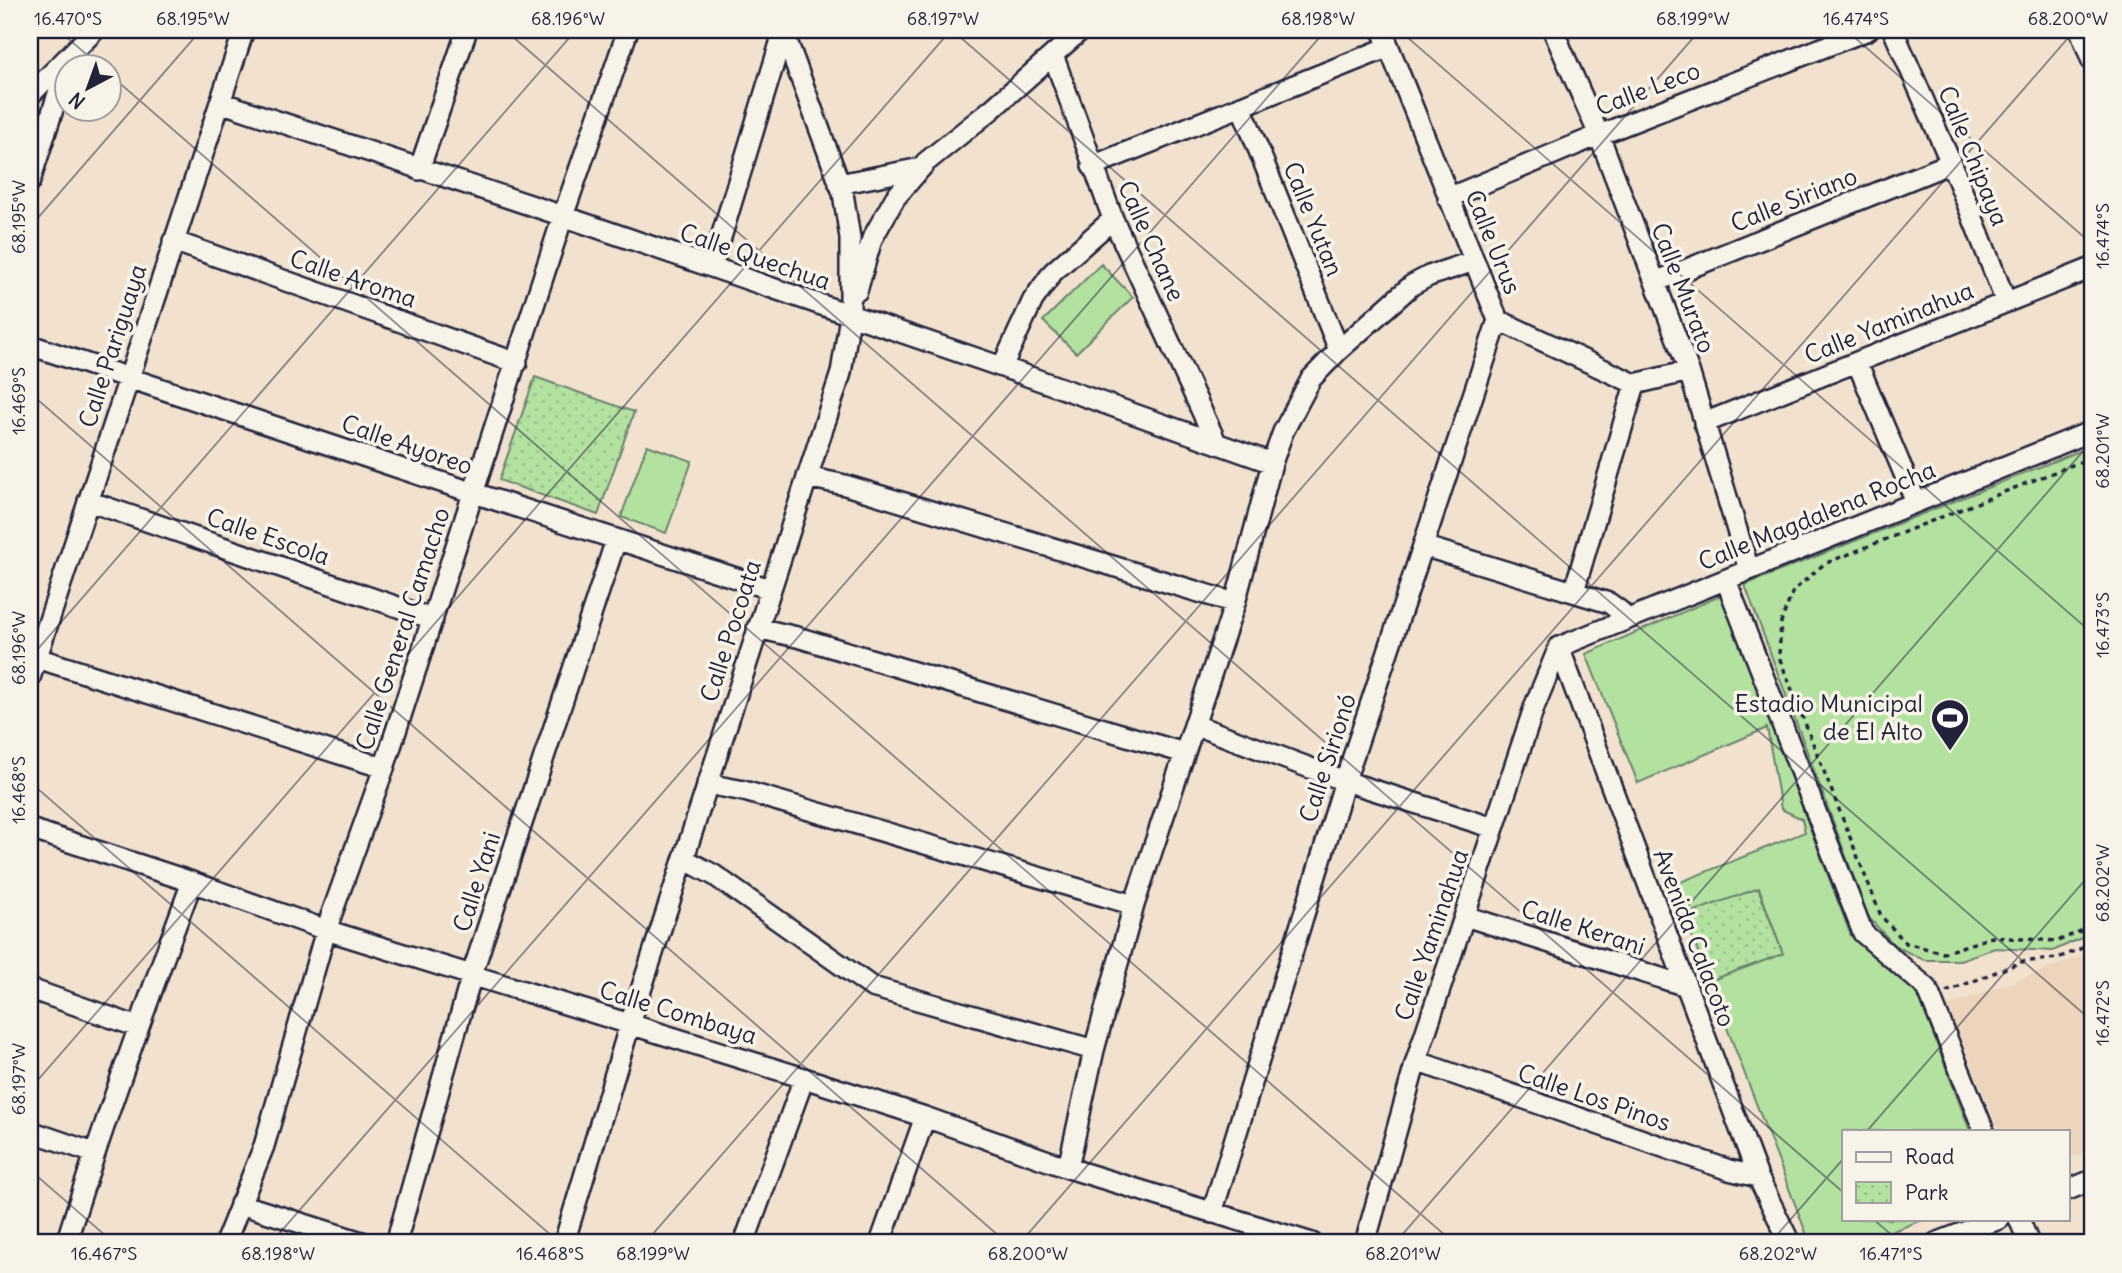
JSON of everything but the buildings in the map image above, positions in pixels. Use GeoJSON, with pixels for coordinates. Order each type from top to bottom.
{"type":"FeatureCollection","features":[{"type":"Feature","properties":{"kind":"street"},"geometry":{"type":"LineString","coordinates":[[77,52],[95,30]]}},
{"type":"Feature","properties":{"kind":"street","name":"Calle Pariguaya"},"geometry":{"type":"LineString","coordinates":[[30,678],[244,30]]}},
{"type":"Feature","properties":{"kind":"street"},"geometry":{"type":"LineString","coordinates":[[419,170],[467,30]]}},
{"type":"Feature","properties":{"kind":"street","name":"Calle General Camacho"},"geometry":{"type":"LineString","coordinates":[[225,1243],[264,1146],[326,930],[384,768],[564,216],[628,30]]}},
{"type":"Feature","properties":{"kind":"street"},"geometry":{"type":"LineString","coordinates":[[712,267],[785,30]]}},
{"type":"Feature","properties":{"kind":"street","name":"Calle Pocoata"},"geometry":{"type":"LineString","coordinates":[[564,1243],[630,1024],[841,373],[850,316],[850,238],[839,184],[785,30]]}},
{"type":"Feature","properties":{"kind":"street"},"geometry":{"type":"LineString","coordinates":[[850,316],[872,239],[895,198],[921,168],[1081,30]]}},
{"type":"Feature","properties":{"kind":"street","name":"Calle Murato"},"geometry":{"type":"LineString","coordinates":[[1553,30],[1599,135],[1689,370],[1749,570]]}},
{"type":"Feature","properties":{"kind":"street","name":"Calle Leco"},"geometry":{"type":"LineString","coordinates":[[1448,198],[1599,135],[1868,30]]}},
{"type":"Feature","properties":{"kind":"street","name":"Calle Chipaya"},"geometry":{"type":"LineString","coordinates":[[1893,30],[1951,163],[2006,302]]}},
{"type":"Feature","properties":{"kind":"street"},"geometry":{"type":"LineString","coordinates":[[2080,30],[2092,61]]}},
{"type":"Feature","properties":{"kind":"street"},"geometry":{"type":"LineString","coordinates":[[1092,166],[1241,106],[1386,38]]}},
{"type":"Feature","properties":{"kind":"street","name":"Calle Urus"},"geometry":{"type":"LineString","coordinates":[[1386,38],[1498,320],[1635,384]]}},
{"type":"Feature","properties":{"kind":"street","name":"Calle Chane"},"geometry":{"type":"LineString","coordinates":[[1053,55],[1113,219],[1216,442]]}},
{"type":"Feature","properties":{"kind":"street"},"geometry":{"type":"LineString","coordinates":[[30,95],[52,76]]}},
{"type":"Feature","properties":{"kind":"street","name":"Calle Quechua"},"geometry":{"type":"LineString","coordinates":[[220,102],[564,216],[1272,463]]}},
{"type":"Feature","properties":{"kind":"street","name":"Calle Yutan"},"geometry":{"type":"LineString","coordinates":[[1241,106],[1339,351]]}},
{"type":"Feature","properties":{"kind":"street"},"geometry":{"type":"LineString","coordinates":[[30,181],[52,113]]}},
{"type":"Feature","properties":{"kind":"street","name":"Calle Siriano"},"geometry":{"type":"LineString","coordinates":[[1655,282],[1951,163]]}},
{"type":"Feature","properties":{"kind":"street"},"geometry":{"type":"LineString","coordinates":[[839,184],[921,168]]}},
{"type":"Feature","properties":{"kind":"street"},"geometry":{"type":"LineString","coordinates":[[1002,367],[1032,300],[1053,272],[1113,219]]}},
{"type":"Feature","properties":{"kind":"street","name":"Calle Aroma"},"geometry":{"type":"LineString","coordinates":[[173,242],[517,363]]}},
{"type":"Feature","properties":{"kind":"street"},"geometry":{"type":"LineString","coordinates":[[1068,1168],[1094,1050],[1134,905],[1235,603],[1272,463],[1283,432],[1311,379],[1412,285],[1429,276],[1474,261]]}},
{"type":"Feature","properties":{"kind":"street","name":"Calle Yaminahua"},"geometry":{"type":"LineString","coordinates":[[1704,423],[2092,268]]}},
{"type":"Feature","properties":{"kind":"street","name":"Calle Sirionó"},"geometry":{"type":"LineString","coordinates":[[1212,1213],[1345,781],[1498,320]]}},
{"type":"Feature","properties":{"kind":"street","name":"Calle Ayoreo"},"geometry":{"type":"LineString","coordinates":[[30,345],[770,589]]}},
{"type":"Feature","properties":{"kind":"street"},"geometry":{"type":"LineString","coordinates":[[1857,362],[1916,502]]}},
{"type":"Feature","properties":{"kind":"street"},"geometry":{"type":"LineString","coordinates":[[1574,591],[1635,384],[1689,370]]}},
{"type":"Feature","properties":{"kind":"street","name":"Calle Magdalena Rocha"},"geometry":{"type":"LineString","coordinates":[[1559,647],[2092,430]]}},
{"type":"Feature","properties":{"kind":"street"},"geometry":{"type":"LineString","coordinates":[[807,477],[845,485],[1235,603]]}},
{"type":"Feature","properties":{"kind":"street","name":"Calle Escola"},"geometry":{"type":"LineString","coordinates":[[88,501],[433,619]]}},
{"type":"Feature","properties":{"kind":"street","name":"Calle Yani"},"geometry":{"type":"LineString","coordinates":[[396,1243],[472,974],[616,540]]}},
{"type":"Feature","properties":{"kind":"street"},"geometry":{"type":"LineString","coordinates":[[1423,546],[1609,603],[1620,611],[1626,620]]}},
{"type":"Feature","properties":{"kind":"street"},"geometry":{"type":"LineString","coordinates":[[1726,580],[1863,933],[1927,988],[1984,1130]]}},
{"type":"Feature","properties":{"kind":"street"},"geometry":{"type":"LineString","coordinates":[[757,628],[797,637],[1184,752]]}},
{"type":"Feature","properties":{"kind":"street","name":"Calle Yaminahua"},"geometry":{"type":"LineString","coordinates":[[1365,1243],[1416,1061],[1535,705],[1559,647]]}},
{"type":"Feature","properties":{"kind":"street","name":"Avenida Calacoto"},"geometry":{"type":"LineString","coordinates":[[1559,647],[1758,1177],[1790,1243]]}},
{"type":"Feature","properties":{"kind":"street"},"geometry":{"type":"LineString","coordinates":[[37,658],[384,768]]}},
{"type":"Feature","properties":{"kind":"street"},"geometry":{"type":"LineString","coordinates":[[1195,725],[1345,781],[1494,828]]}},
{"type":"Feature","properties":{"kind":"street"},"geometry":{"type":"LineString","coordinates":[[707,784],[744,791],[1134,905]]}},
{"type":"Feature","properties":{"kind":"street","name":"Calle Combaya"},"geometry":{"type":"LineString","coordinates":[[30,829],[192,882],[326,930],[925,1116],[1068,1168],[1212,1213],[1270,1238],[1312,1243]]}},
{"type":"Feature","properties":{"kind":"street"},"geometry":{"type":"LineString","coordinates":[[684,859],[714,875],[872,987],[1094,1050]]}},
{"type":"Feature","properties":{"kind":"street"},"geometry":{"type":"LineString","coordinates":[[66,1243],[94,1153],[192,882]]}},
{"type":"Feature","properties":{"kind":"street","name":"Calle Kerani"},"geometry":{"type":"LineString","coordinates":[[1465,916],[1686,986]]}},
{"type":"Feature","properties":{"kind":"street"},"geometry":{"type":"LineString","coordinates":[[30,989],[138,1027]]}},
{"type":"Feature","properties":{"kind":"street","name":"Calle Los Pinos"},"geometry":{"type":"LineString","coordinates":[[1416,1061],[1728,1170],[1758,1177]]}},
{"type":"Feature","properties":{"kind":"street"},"geometry":{"type":"LineString","coordinates":[[744,1243],[804,1078]]}},
{"type":"Feature","properties":{"kind":"street"},"geometry":{"type":"LineString","coordinates":[[880,1243],[925,1116]]}},
{"type":"Feature","properties":{"kind":"street"},"geometry":{"type":"LineString","coordinates":[[30,1130],[94,1153]]}},
{"type":"Feature","properties":{"kind":"street"},"geometry":{"type":"LineString","coordinates":[[2070,1190],[2092,1180]]}},
{"type":"Feature","properties":{"kind":"street"},"geometry":{"type":"LineString","coordinates":[[240,1204],[365,1243]]}},
{"type":"Feature","properties":{"kind":"street"},"geometry":{"type":"LineString","coordinates":[[1936,1243],[1996,1220]]}},
{"type":"Feature","properties":{"kind":"street"},"geometry":{"type":"LineString","coordinates":[[2019,1220],[2029,1243]]}},
{"type":"Feature","properties":{"kind":"path"},"geometry":{"type":"LineString","coordinates":[[2092,457],[1824,564],[1793,590],[1781,622],[1779,657],[1881,916],[1906,943],[1943,953],[1992,937],[2058,941],[2092,926]]}},
{"type":"Feature","properties":{"kind":"path"},"geometry":{"type":"LineString","coordinates":[[1931,999],[2021,962],[2058,958],[2092,944]]}},
{"type":"Feature","properties":{"kind":"shaded area"},"geometry":{"type":"Polygon","coordinates":[[[2092,952],[2092,1150],[2070,1158],[2070,1130],[1999,1130],[1948,1006],[2092,952]]]}},
{"type":"Feature","properties":{"kind":"green space"},"geometry":{"type":"Polygon","coordinates":[[[1101,264],[1133,297],[1076,353],[1043,321],[1101,264]]]}},
{"type":"Feature","properties":{"kind":"green space"},"geometry":{"type":"Polygon","coordinates":[[[535,377],[634,412],[598,515],[499,480],[535,377]]]}},
{"type":"Feature","properties":{"kind":"green space"},"geometry":{"type":"Polygon","coordinates":[[[647,445],[692,461],[666,533],[621,517],[647,445]]]}},
{"type":"Feature","properties":{"kind":"green space","name":"Estadio Municipal de El Alto"},"geometry":{"type":"Polygon","coordinates":[[[2092,446],[2092,933],[2053,951],[1995,948],[1960,960],[1924,960],[1895,946],[1869,918],[1745,585],[2092,446]]]}},
{"type":"Feature","properties":{"kind":"green space"},"geometry":{"type":"Polygon","coordinates":[[[1722,595],[1851,936],[1918,994],[1970,1130],[1842,1130],[1842,1220],[1922,1220],[1869,1240],[1810,1243],[1709,981],[1783,954],[1759,888],[1684,915],[1678,883],[1805,832],[1802,819],[1781,809],[1767,728],[1638,783],[1586,654],[1722,595]]]}},
{"type":"Feature","properties":{"kind":"green space"},"geometry":{"type":"Polygon","coordinates":[[[1758,888],[1783,954],[1709,981],[1684,915],[1758,888]]]}},
{"type":"Feature","properties":{"kind":"place","name":"Estadio Municipal de El Alto"},"geometry":{"type":"Point","coordinates":[1950,752]}}]}
